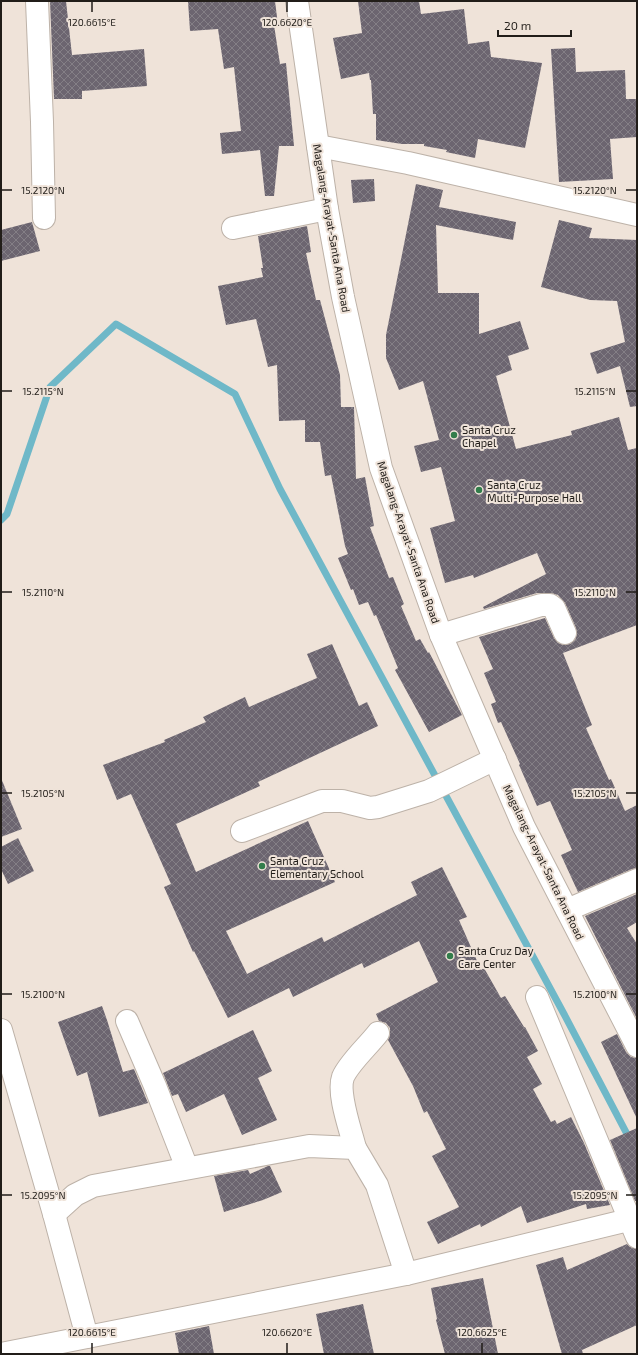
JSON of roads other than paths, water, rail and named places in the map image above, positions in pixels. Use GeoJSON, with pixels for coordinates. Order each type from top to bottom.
{"type":"FeatureCollection","features":[{"type":"Feature","properties":{"kind":"street"},"geometry":{"type":"LineString","coordinates":[[37,1],[44,218]]}},
{"type":"Feature","properties":{"kind":"street","name":"Magalang-Arayat-Santa Ana Road"},"geometry":{"type":"LineString","coordinates":[[297,1],[310,100],[327,209],[343,297],[381,468],[441,635],[524,827],[637,1046]]}},
{"type":"Feature","properties":{"kind":"street"},"geometry":{"type":"LineString","coordinates":[[318,146],[408,163],[637,215]]}},
{"type":"Feature","properties":{"kind":"street"},"geometry":{"type":"LineString","coordinates":[[233,228],[327,209]]}},
{"type":"Feature","properties":{"kind":"street"},"geometry":{"type":"LineString","coordinates":[[441,635],[541,605],[550,605],[554,608],[565,633]]}},
{"type":"Feature","properties":{"kind":"street"},"geometry":{"type":"LineString","coordinates":[[242,831],[322,801],[342,801],[370,808],[378,807],[429,791],[495,759]]}},
{"type":"Feature","properties":{"kind":"street"},"geometry":{"type":"LineString","coordinates":[[567,910],[637,880]]}},
{"type":"Feature","properties":{"kind":"street"},"geometry":{"type":"LineString","coordinates":[[1,1354],[406,1274],[635,1225],[537,997]]}},
{"type":"Feature","properties":{"kind":"street"},"geometry":{"type":"LineString","coordinates":[[127,1021],[155,1086],[187,1168]]}},
{"type":"Feature","properties":{"kind":"street"},"geometry":{"type":"LineString","coordinates":[[1,1030],[54,1214],[87,1337]]}},
{"type":"Feature","properties":{"kind":"street"},"geometry":{"type":"LineString","coordinates":[[378,1034],[349,1068],[343,1078],[342,1088],[345,1109],[355,1148],[377,1185],[406,1274]]}},
{"type":"Feature","properties":{"kind":"street"},"geometry":{"type":"LineString","coordinates":[[54,1214],[75,1195],[93,1186],[309,1146],[355,1148]]}},
{"type":"Feature","properties":{"kind":"waterway"},"geometry":{"type":"LineString","coordinates":[[1,520],[7,514],[50,387],[116,324],[235,394],[280,489],[564,1014],[637,1153]]}},
{"type":"Feature","properties":{"kind":"place","name":"Santa Cruz Chapel"},"geometry":{"type":"Point","coordinates":[454,435]}},
{"type":"Feature","properties":{"kind":"place","name":"Santa Cruz Multi-Purpose Hall"},"geometry":{"type":"Point","coordinates":[479,490]}},
{"type":"Feature","properties":{"kind":"place","name":"Santa Cruz Elementary School"},"geometry":{"type":"Point","coordinates":[262,866]}},
{"type":"Feature","properties":{"kind":"place","name":"Santa Cruz Day Care Center"},"geometry":{"type":"Point","coordinates":[450,956]}}]}
